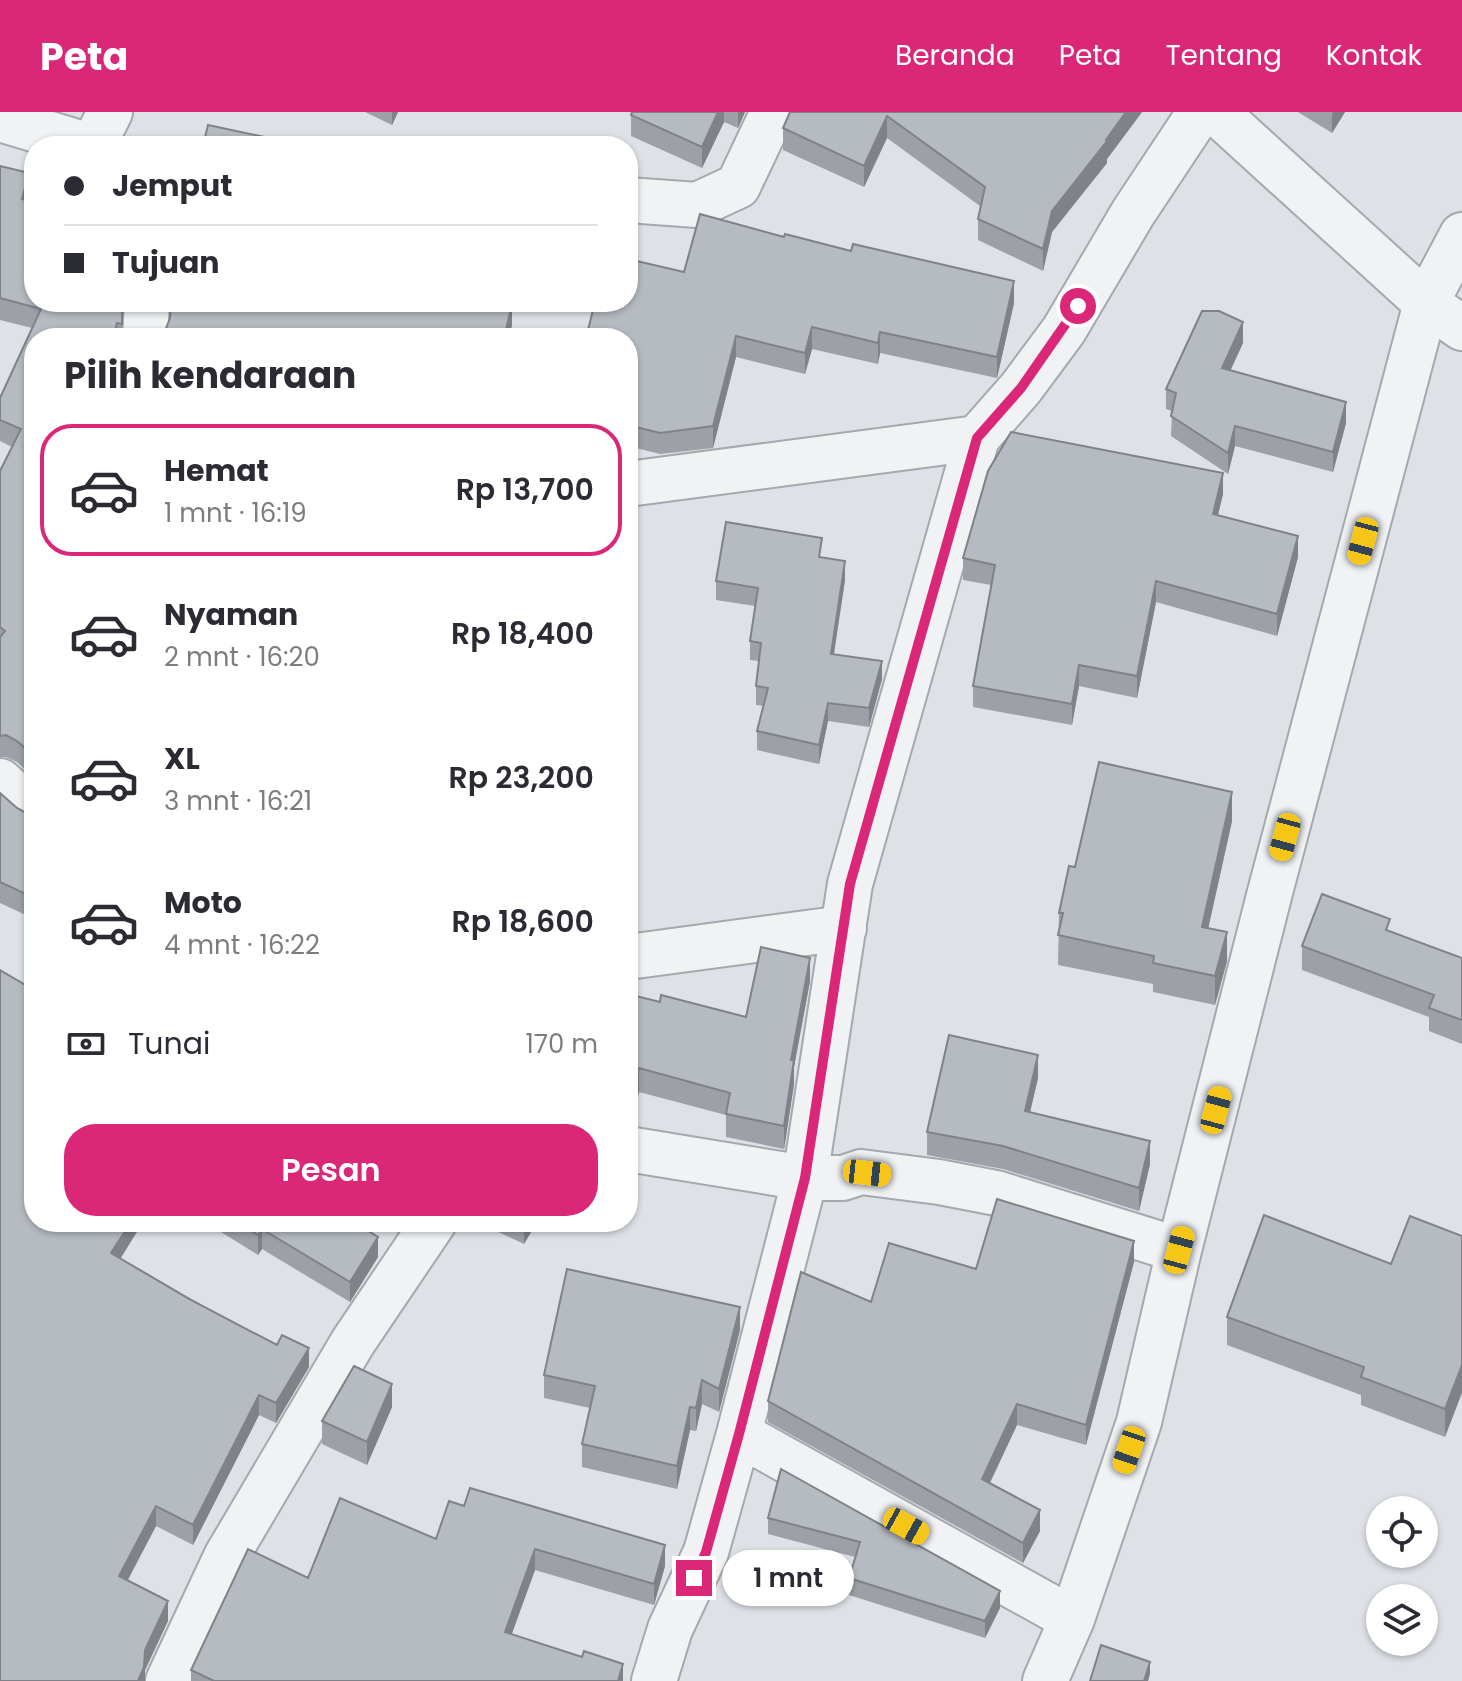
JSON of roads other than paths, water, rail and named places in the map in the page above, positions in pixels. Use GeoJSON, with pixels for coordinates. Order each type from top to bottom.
{"type":"FeatureCollection","features":[{"type":"Feature","properties":{"kind":"street"},"geometry":{"type":"LineString","coordinates":[[97,136],[110,112]]}},
{"type":"Feature","properties":{"kind":"street"},"geometry":{"type":"LineString","coordinates":[[638,201],[697,205],[738,186],[773,112]]}},
{"type":"Feature","properties":{"kind":"street"},"geometry":{"type":"LineString","coordinates":[[654,1681],[670,1629],[706,1552],[739,1434],[805,1178],[850,884],[977,438],[1021,388],[1064,330],[1133,213],[1200,112]]}},
{"type":"Feature","properties":{"kind":"street"},"geometry":{"type":"LineString","coordinates":[[1216,112],[1426,303],[1462,328]]}},
{"type":"Feature","properties":{"kind":"street"},"geometry":{"type":"LineString","coordinates":[[0,119],[58,136]]}},
{"type":"Feature","properties":{"kind":"street"},"geometry":{"type":"LineString","coordinates":[[1045,1681],[1072,1619],[1139,1422],[1179,1250],[1426,303],[1462,235]]}},
{"type":"Feature","properties":{"kind":"street"},"geometry":{"type":"LineString","coordinates":[[638,483],[977,438]]}},
{"type":"Feature","properties":{"kind":"street"},"geometry":{"type":"LineString","coordinates":[[0,781],[24,802]]}},
{"type":"Feature","properties":{"kind":"street"},"geometry":{"type":"LineString","coordinates":[[638,956],[844,928]]}},
{"type":"Feature","properties":{"kind":"street"},"geometry":{"type":"LineString","coordinates":[[638,1151],[805,1178],[843,1178],[861,1172],[981,1190],[1179,1250]]}},
{"type":"Feature","properties":{"kind":"street"},"geometry":{"type":"LineString","coordinates":[[168,1681],[226,1557],[353,1342],[427,1232]]}},
{"type":"Feature","properties":{"kind":"street"},"geometry":{"type":"LineString","coordinates":[[739,1434],[1072,1619]]}}]}
